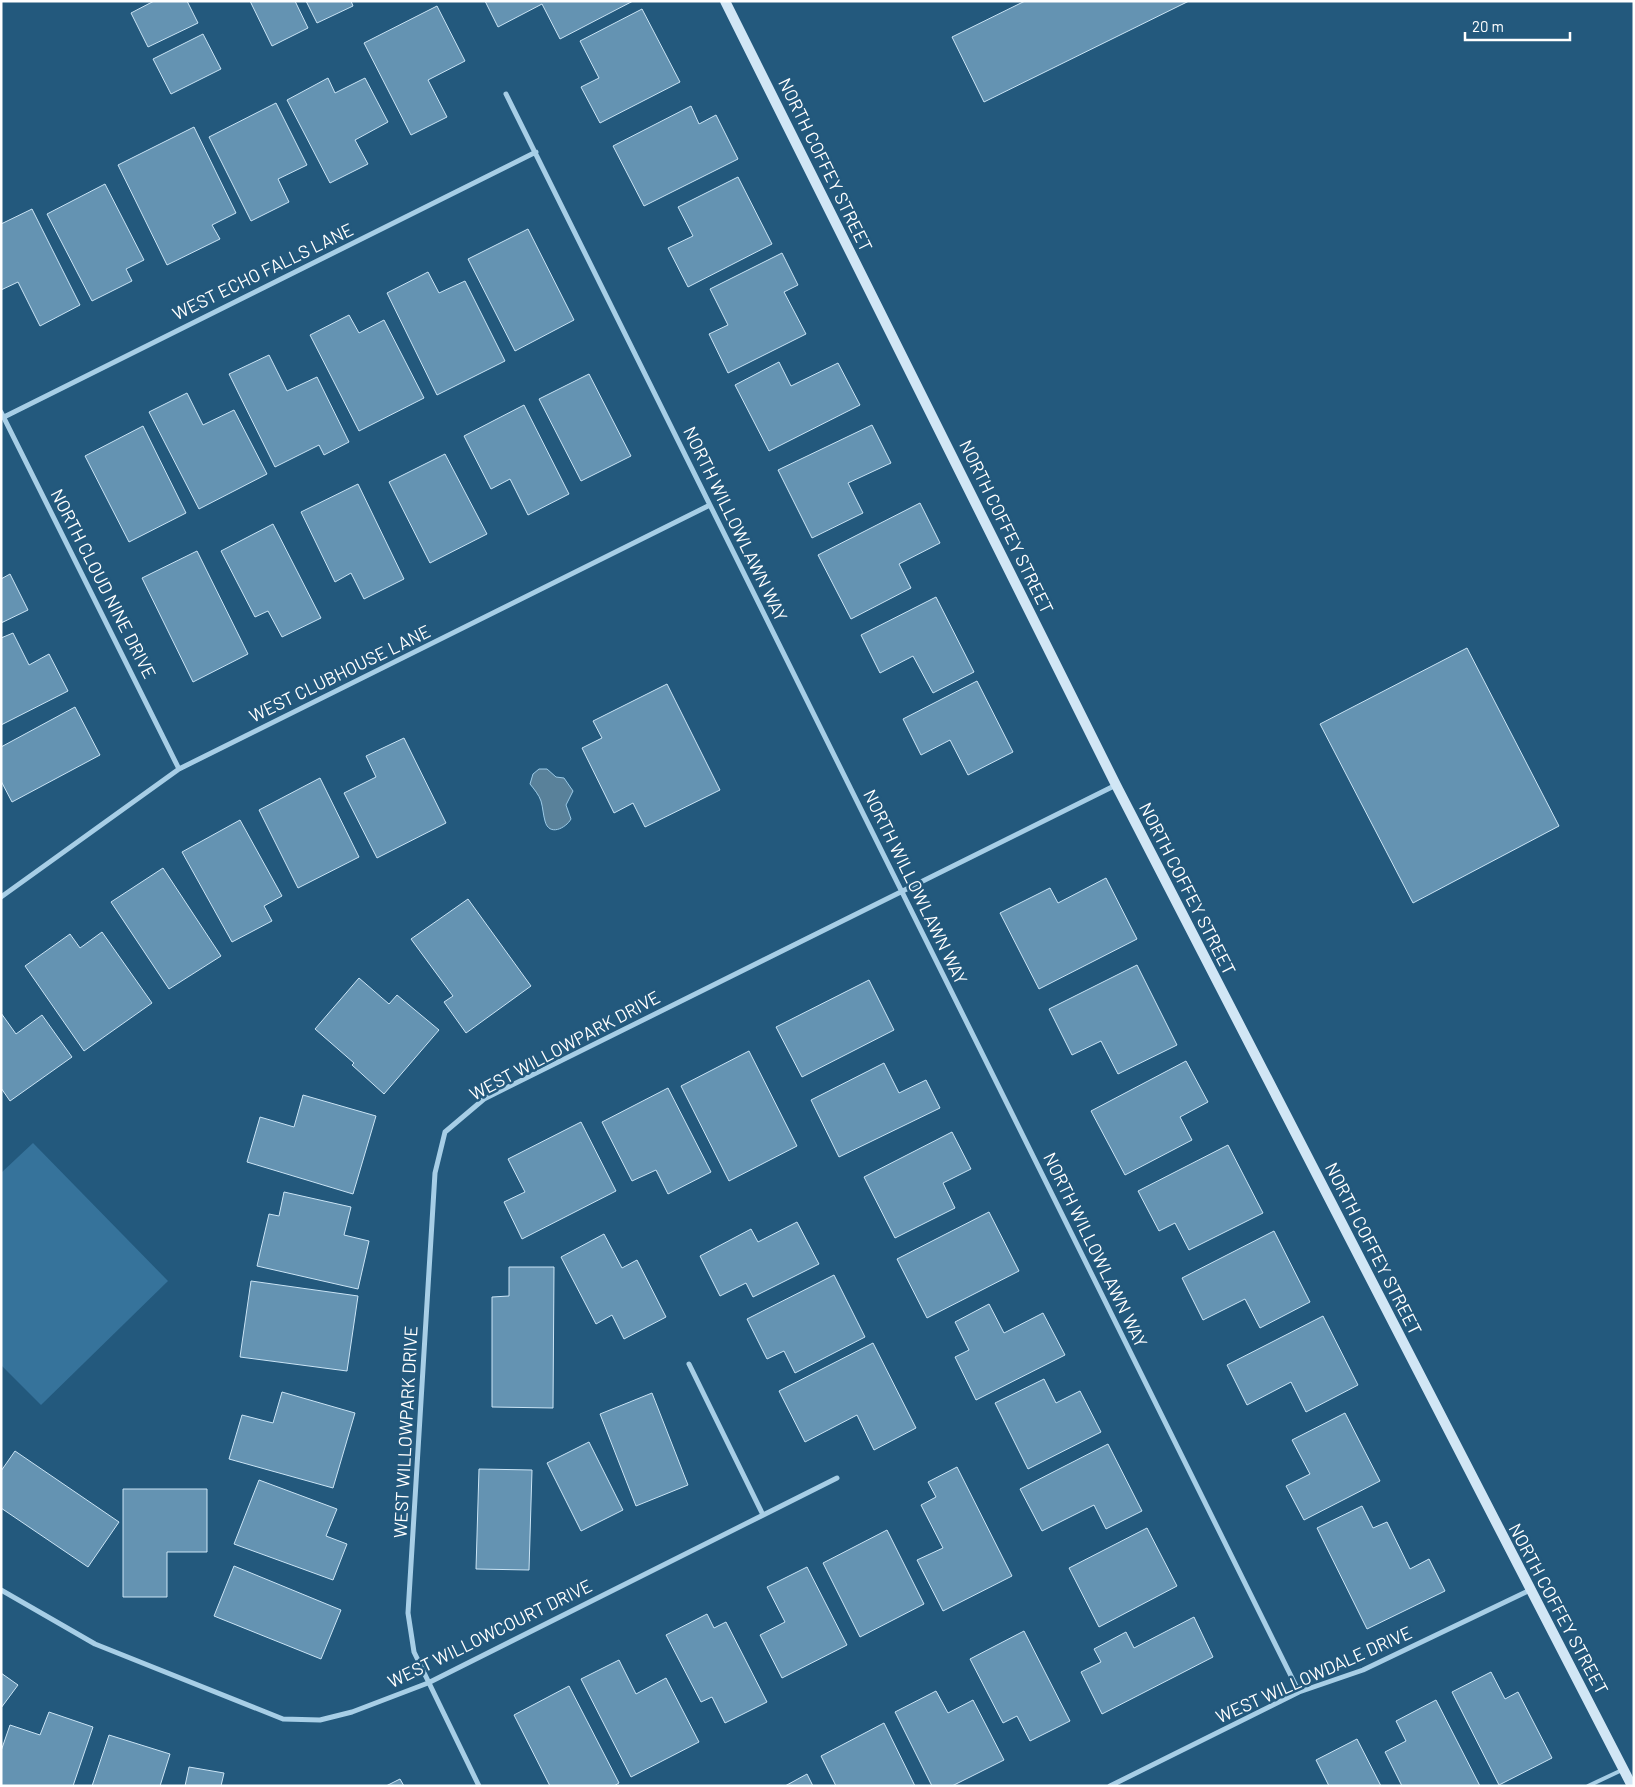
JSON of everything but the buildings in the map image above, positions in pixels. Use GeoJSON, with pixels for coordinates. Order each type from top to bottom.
{"type":"FeatureCollection","features":[{"type":"Feature","properties":{"kind":"street","name":"NORTH COFFEY STREET"},"geometry":{"type":"LineString","coordinates":[[726,1],[1116,785],[1632,1786]]}},
{"type":"Feature","properties":{"kind":"street","name":"NORTH WILLOWLAWN WAY"},"geometry":{"type":"LineString","coordinates":[[506,94],[1299,1692]]}},
{"type":"Feature","properties":{"kind":"street","name":"WEST ECHO FALLS LANE"},"geometry":{"type":"LineString","coordinates":[[2,414],[536,152]]}},
{"type":"Feature","properties":{"kind":"street","name":"NORTH CLOUD NINE DRIVE"},"geometry":{"type":"LineString","coordinates":[[2,414],[179,769]]}},
{"type":"Feature","properties":{"kind":"street","name":"WEST CLUBHOUSE LANE"},"geometry":{"type":"LineString","coordinates":[[1,897],[179,769],[710,505]]}},
{"type":"Feature","properties":{"kind":"street","name":"WEST WILLOWPARK DRIVE"},"geometry":{"type":"LineString","coordinates":[[479,1786],[414,1652],[408,1613],[435,1173],[445,1132],[484,1099],[1116,785]]}},
{"type":"Feature","properties":{"kind":"street"},"geometry":{"type":"LineString","coordinates":[[689,1364],[763,1515]]}},
{"type":"Feature","properties":{"kind":"street","name":"WEST WILLOWCOURT DRIVE"},"geometry":{"type":"LineString","coordinates":[[1,1590],[95,1644],[283,1719],[320,1720],[352,1712],[428,1683],[837,1478]]}},
{"type":"Feature","properties":{"kind":"street","name":"WEST WILLOWDALE DRIVE"},"geometry":{"type":"LineString","coordinates":[[1110,1786],[1299,1692],[1363,1670],[1530,1590]]}},
{"type":"Feature","properties":{"kind":"lane"},"geometry":{"type":"LineString","coordinates":[[1588,1786],[1624,1769]]}},
{"type":"Feature","properties":{"kind":"shaded area"},"geometry":{"type":"Polygon","coordinates":[[[539,769],[547,769],[556,777],[564,778],[573,791],[566,805],[571,819],[562,828],[554,830],[547,826],[540,799],[530,784],[533,774],[539,769]]]}},
{"type":"Feature","properties":{"kind":"shaded area"},"geometry":{"type":"Polygon","coordinates":[[[33,1143],[168,1281],[41,1405],[1,1365],[1,1173],[33,1143]]]}}]}
